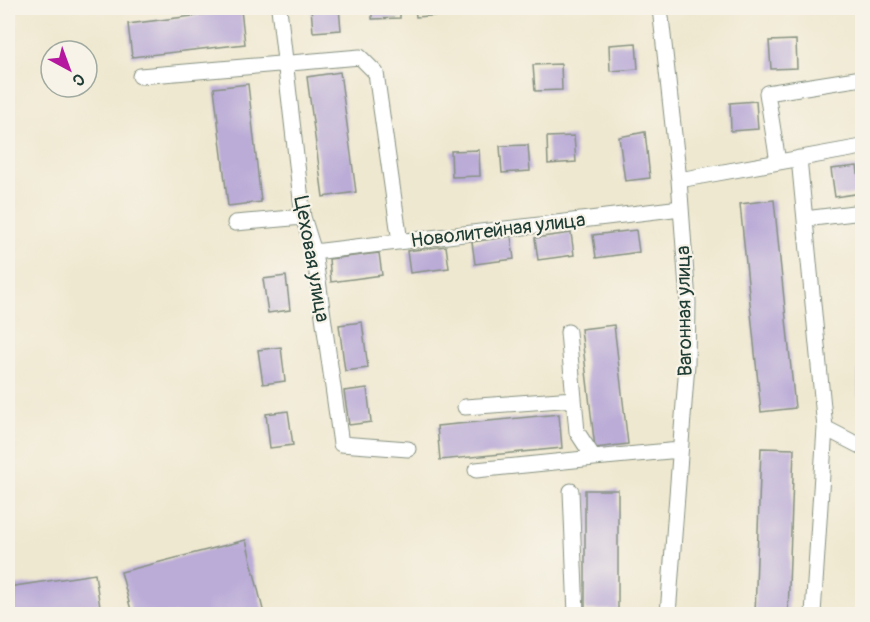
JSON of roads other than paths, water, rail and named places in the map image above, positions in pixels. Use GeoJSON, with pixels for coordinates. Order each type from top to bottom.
{"type":"FeatureCollection","features":[{"type":"Feature","properties":{"kind":"street","name":"Цеховая улица"},"geometry":{"type":"LineString","coordinates":[[279,8],[303,217],[314,252],[341,444],[408,449]]}},
{"type":"Feature","properties":{"kind":"street","name":"Вагонная улица"},"geometry":{"type":"LineString","coordinates":[[660,8],[679,180],[688,302],[687,364],[668,615]]}},
{"type":"Feature","properties":{"kind":"street"},"geometry":{"type":"LineString","coordinates":[[140,76],[360,57],[376,73],[400,242]]}},
{"type":"Feature","properties":{"kind":"street"},"geometry":{"type":"LineString","coordinates":[[778,162],[767,93],[862,78]]}},
{"type":"Feature","properties":{"kind":"street"},"geometry":{"type":"LineString","coordinates":[[679,180],[862,147]]}},
{"type":"Feature","properties":{"kind":"street"},"geometry":{"type":"LineString","coordinates":[[799,159],[825,428],[813,615]]}},
{"type":"Feature","properties":{"kind":"street","name":"Новолитейная улица"},"geometry":{"type":"LineString","coordinates":[[314,252],[681,208]]}},
{"type":"Feature","properties":{"kind":"street"},"geometry":{"type":"LineString","coordinates":[[805,219],[862,212]]}},
{"type":"Feature","properties":{"kind":"street"},"geometry":{"type":"LineString","coordinates":[[235,223],[303,217]]}},
{"type":"Feature","properties":{"kind":"street"},"geometry":{"type":"LineString","coordinates":[[568,332],[577,432],[594,458]]}},
{"type":"Feature","properties":{"kind":"street"},"geometry":{"type":"LineString","coordinates":[[465,407],[574,399]]}},
{"type":"Feature","properties":{"kind":"street"},"geometry":{"type":"LineString","coordinates":[[825,428],[862,447]]}},
{"type":"Feature","properties":{"kind":"street"},"geometry":{"type":"LineString","coordinates":[[476,470],[680,450]]}},
{"type":"Feature","properties":{"kind":"street"},"geometry":{"type":"LineString","coordinates":[[571,490],[576,615]]}}]}
